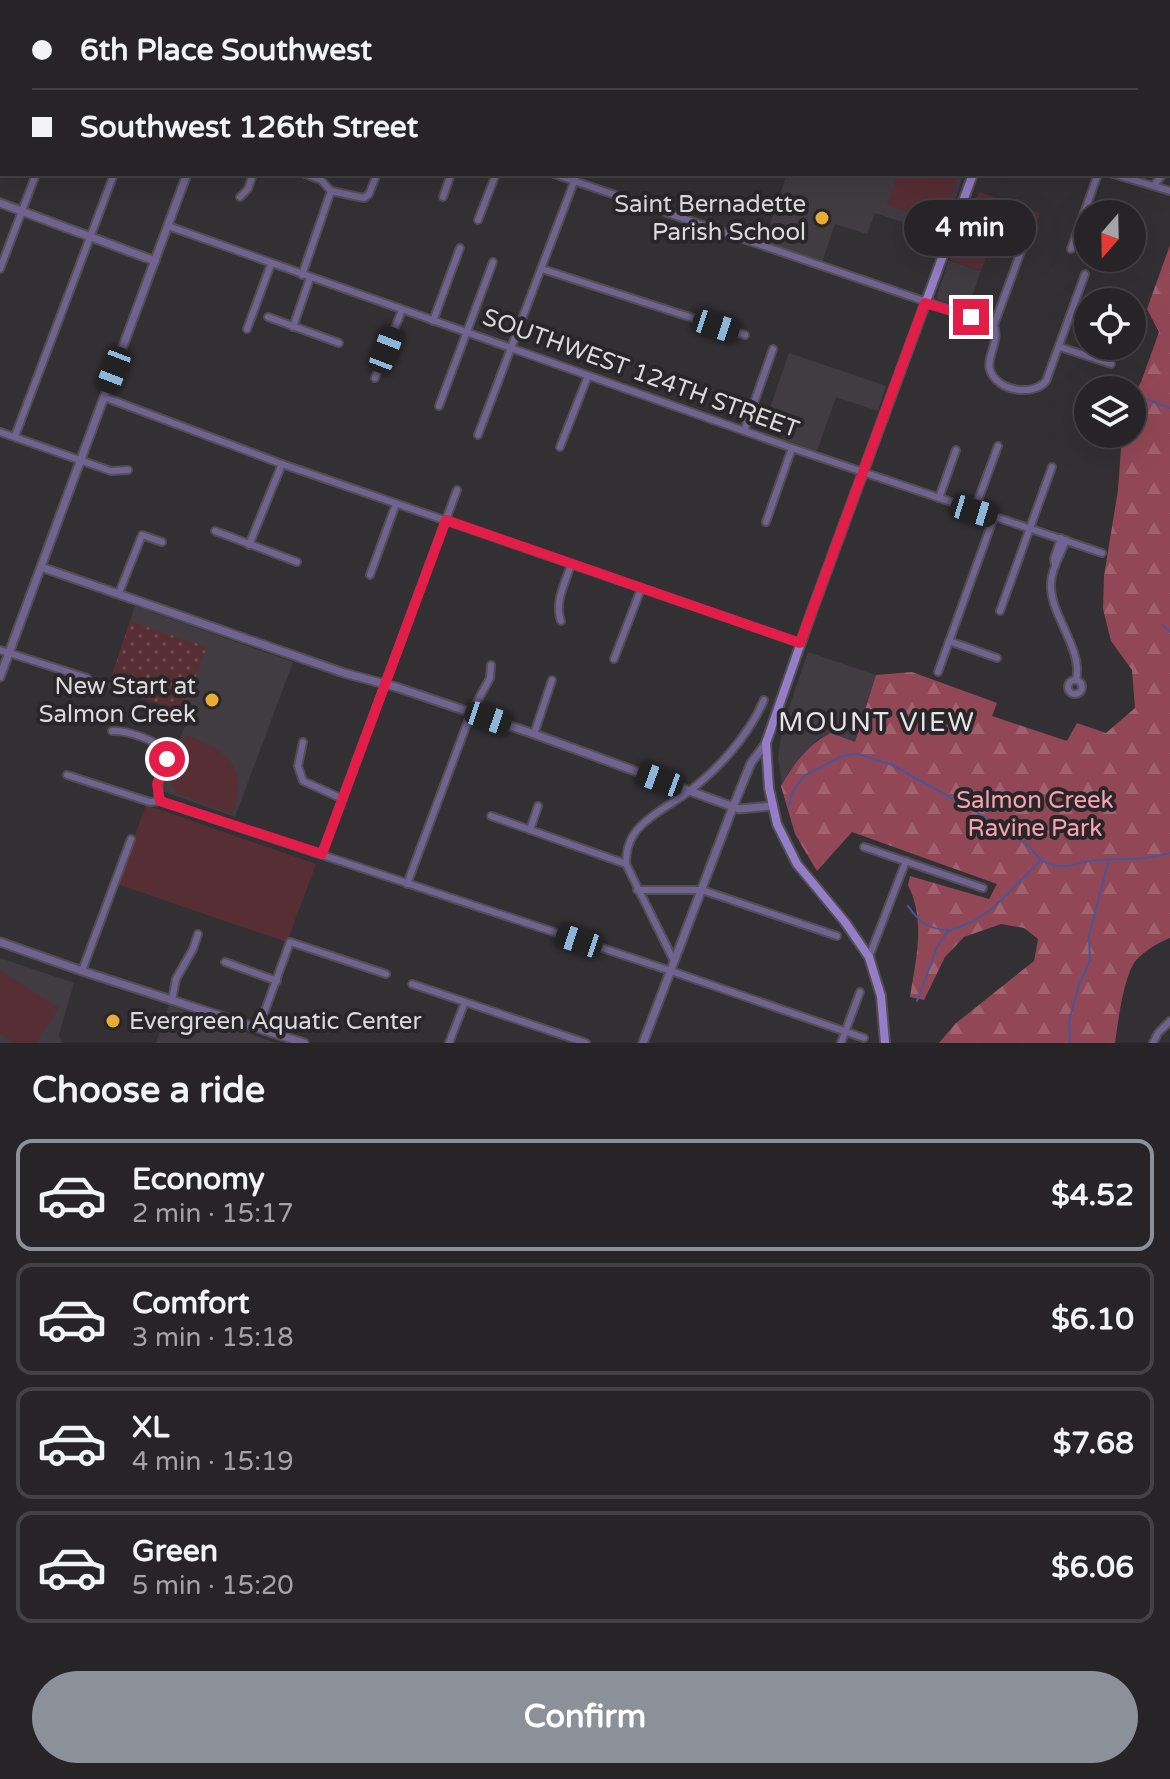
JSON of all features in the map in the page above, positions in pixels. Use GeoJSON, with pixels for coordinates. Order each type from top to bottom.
{"type":"FeatureCollection","features":[{"type":"Feature","properties":{"kind":"main road"},"geometry":{"type":"LineString","coordinates":[[885,1043],[881,996],[869,957],[852,930],[797,864],[777,824],[767,775],[766,743],[972,176]]}},
{"type":"Feature","properties":{"kind":"street"},"geometry":{"type":"LineString","coordinates":[[0,269],[35,176]]}},
{"type":"Feature","properties":{"kind":"street"},"geometry":{"type":"LineString","coordinates":[[15,436],[113,176]]}},
{"type":"Feature","properties":{"kind":"street"},"geometry":{"type":"LineString","coordinates":[[0,677],[186,176]]}},
{"type":"Feature","properties":{"kind":"street"},"geometry":{"type":"LineString","coordinates":[[240,197],[248,189],[252,176]]}},
{"type":"Feature","properties":{"kind":"street"},"geometry":{"type":"LineString","coordinates":[[310,176],[321,180],[331,191],[364,198],[369,194],[376,176]]}},
{"type":"Feature","properties":{"kind":"street"},"geometry":{"type":"LineString","coordinates":[[443,197],[450,176]]}},
{"type":"Feature","properties":{"kind":"street"},"geometry":{"type":"LineString","coordinates":[[478,220],[495,176]]}},
{"type":"Feature","properties":{"kind":"street"},"geometry":{"type":"LineString","coordinates":[[1071,249],[1097,176]]}},
{"type":"Feature","properties":{"kind":"street"},"geometry":{"type":"LineString","coordinates":[[1119,176],[1170,191]]}},
{"type":"Feature","properties":{"kind":"street"},"geometry":{"type":"LineString","coordinates":[[1154,185],[1161,176]]}},
{"type":"Feature","properties":{"kind":"street"},"geometry":{"type":"LineString","coordinates":[[478,435],[575,178],[994,325]]}},
{"type":"Feature","properties":{"kind":"street"},"geometry":{"type":"LineString","coordinates":[[302,275],[331,191]]}},
{"type":"Feature","properties":{"kind":"street"},"geometry":{"type":"LineString","coordinates":[[0,203],[155,261]]}},
{"type":"Feature","properties":{"kind":"street","name":"SOUTHWEST 124TH STREET"},"geometry":{"type":"LineString","coordinates":[[168,226],[792,448],[1102,553]]}},
{"type":"Feature","properties":{"kind":"street"},"geometry":{"type":"LineString","coordinates":[[1024,243],[994,325],[996,339],[990,363],[991,371],[1001,382],[1016,389],[1031,390],[1042,385],[1060,347],[1085,274]]}},
{"type":"Feature","properties":{"kind":"street"},"geometry":{"type":"LineString","coordinates":[[433,321],[460,248]]}},
{"type":"Feature","properties":{"kind":"street"},"geometry":{"type":"LineString","coordinates":[[439,406],[493,262]]}},
{"type":"Feature","properties":{"kind":"street"},"geometry":{"type":"LineString","coordinates":[[247,329],[271,264]]}},
{"type":"Feature","properties":{"kind":"street"},"geometry":{"type":"LineString","coordinates":[[542,269],[745,335]]}},
{"type":"Feature","properties":{"kind":"street"},"geometry":{"type":"LineString","coordinates":[[293,327],[310,278]]}},
{"type":"Feature","properties":{"kind":"street"},"geometry":{"type":"LineString","coordinates":[[375,378],[402,310]]}},
{"type":"Feature","properties":{"kind":"street"},"geometry":{"type":"LineString","coordinates":[[268,317],[339,343]]}},
{"type":"Feature","properties":{"kind":"street"},"geometry":{"type":"LineString","coordinates":[[1060,347],[1111,364]]}},
{"type":"Feature","properties":{"kind":"street"},"geometry":{"type":"LineString","coordinates":[[744,431],[773,349]]}},
{"type":"Feature","properties":{"kind":"street"},"geometry":{"type":"LineString","coordinates":[[560,447],[588,376]]}},
{"type":"Feature","properties":{"kind":"street"},"geometry":{"type":"LineString","coordinates":[[104,397],[282,464],[800,643]]}},
{"type":"Feature","properties":{"kind":"street"},"geometry":{"type":"LineString","coordinates":[[1,434],[15,436],[111,471],[128,470]]}},
{"type":"Feature","properties":{"kind":"street"},"geometry":{"type":"LineString","coordinates":[[974,511],[998,446]]}},
{"type":"Feature","properties":{"kind":"street"},"geometry":{"type":"LineString","coordinates":[[766,522],[792,448]]}},
{"type":"Feature","properties":{"kind":"street"},"geometry":{"type":"LineString","coordinates":[[939,498],[956,450]]}},
{"type":"Feature","properties":{"kind":"street"},"geometry":{"type":"LineString","coordinates":[[249,545],[282,464]]}},
{"type":"Feature","properties":{"kind":"street"},"geometry":{"type":"LineString","coordinates":[[1000,611],[1052,467]]}},
{"type":"Feature","properties":{"kind":"street"},"geometry":{"type":"LineString","coordinates":[[322,854],[457,490]]}},
{"type":"Feature","properties":{"kind":"street"},"geometry":{"type":"LineString","coordinates":[[370,575],[396,504]]}},
{"type":"Feature","properties":{"kind":"street"},"geometry":{"type":"LineString","coordinates":[[929,661],[939,668],[994,517]]}},
{"type":"Feature","properties":{"kind":"street"},"geometry":{"type":"LineString","coordinates":[[215,531],[297,562]]}},
{"type":"Feature","properties":{"kind":"street"},"geometry":{"type":"LineString","coordinates":[[119,593],[142,535],[162,542]]}},
{"type":"Feature","properties":{"kind":"street"},"geometry":{"type":"LineString","coordinates":[[1063,539],[1054,559],[1050,584],[1075,660],[1076,680]]}},
{"type":"Feature","properties":{"kind":"street"},"geometry":{"type":"LineString","coordinates":[[561,621],[558,605],[571,565]]}},
{"type":"Feature","properties":{"kind":"street"},"geometry":{"type":"LineString","coordinates":[[41,567],[344,673],[534,734],[733,807],[772,806]]}},
{"type":"Feature","properties":{"kind":"street"},"geometry":{"type":"LineString","coordinates":[[614,659],[641,589]]}},
{"type":"Feature","properties":{"kind":"street"},"geometry":{"type":"LineString","coordinates":[[949,641],[997,658]]}},
{"type":"Feature","properties":{"kind":"street"},"geometry":{"type":"LineString","coordinates":[[0,650],[87,678]]}},
{"type":"Feature","properties":{"kind":"street"},"geometry":{"type":"LineString","coordinates":[[407,884],[471,713],[490,678],[491,665]]}},
{"type":"Feature","properties":{"kind":"street"},"geometry":{"type":"LineString","coordinates":[[534,734],[552,680]]}},
{"type":"Feature","properties":{"kind":"street"},"geometry":{"type":"LineString","coordinates":[[674,961],[626,864],[628,847],[639,828],[690,791],[732,749],[751,725],[764,700]]}},
{"type":"Feature","properties":{"kind":"street"},"geometry":{"type":"LineString","coordinates":[[112,731],[157,744],[166,752],[167,759],[156,789],[160,801]]}},
{"type":"Feature","properties":{"kind":"street"},"geometry":{"type":"LineString","coordinates":[[303,742],[298,766],[303,781],[343,799]]}},
{"type":"Feature","properties":{"kind":"street"},"geometry":{"type":"LineString","coordinates":[[643,1043],[751,763],[766,743]]}},
{"type":"Feature","properties":{"kind":"street"},"geometry":{"type":"LineString","coordinates":[[67,775],[150,802],[160,801],[322,854],[864,1038]]}},
{"type":"Feature","properties":{"kind":"street"},"geometry":{"type":"LineString","coordinates":[[530,830],[538,806]]}},
{"type":"Feature","properties":{"kind":"street"},"geometry":{"type":"LineString","coordinates":[[491,816],[626,864]]}},
{"type":"Feature","properties":{"kind":"street"},"geometry":{"type":"LineString","coordinates":[[82,971],[131,839]]}},
{"type":"Feature","properties":{"kind":"street"},"geometry":{"type":"LineString","coordinates":[[864,847],[983,888]]}},
{"type":"Feature","properties":{"kind":"street"},"geometry":{"type":"LineString","coordinates":[[869,957],[906,861]]}},
{"type":"Feature","properties":{"kind":"street"},"geometry":{"type":"LineString","coordinates":[[637,890],[702,890],[837,936]]}},
{"type":"Feature","properties":{"kind":"street"},"geometry":{"type":"LineString","coordinates":[[172,1000],[176,979],[198,934]]}},
{"type":"Feature","properties":{"kind":"street"},"geometry":{"type":"LineString","coordinates":[[0,942],[304,1043]]}},
{"type":"Feature","properties":{"kind":"street"},"geometry":{"type":"LineString","coordinates":[[259,1027],[290,942],[386,974]]}},
{"type":"Feature","properties":{"kind":"street"},"geometry":{"type":"LineString","coordinates":[[225,962],[277,981]]}},
{"type":"Feature","properties":{"kind":"street"},"geometry":{"type":"LineString","coordinates":[[412,984],[586,1043]]}},
{"type":"Feature","properties":{"kind":"street"},"geometry":{"type":"LineString","coordinates":[[841,1043],[860,992]]}},
{"type":"Feature","properties":{"kind":"street"},"geometry":{"type":"LineString","coordinates":[[449,1043],[465,1002]]}},
{"type":"Feature","properties":{"kind":"street"},"geometry":{"type":"LineString","coordinates":[[1153,1043],[1170,1021]]}},
{"type":"Feature","properties":{"kind":"shaded area","name":"Saint Bernadette Parish School"},"geometry":{"type":"Polygon","coordinates":[[[786,176],[963,176],[943,236],[875,213],[867,234],[835,224],[822,262],[764,242],[786,176]]]}},
{"type":"Feature","properties":{"kind":"shaded area"},"geometry":{"type":"Polygon","coordinates":[[[897,176],[958,176],[941,224],[887,205],[897,176]]]}},
{"type":"Feature","properties":{"kind":"shaded area"},"geometry":{"type":"Polygon","coordinates":[[[979,192],[1040,213],[1030,242],[996,230],[981,271],[950,260],[964,219],[969,220],[979,192]]]}},
{"type":"Feature","properties":{"kind":"shaded area"},"geometry":{"type":"Polygon","coordinates":[[[949,260],[981,271],[967,311],[938,299],[949,260]]]}},
{"type":"Feature","properties":{"kind":"shaded area"},"geometry":{"type":"Polygon","coordinates":[[[789,353],[886,386],[878,411],[836,397],[817,451],[783,439],[791,415],[770,408],[789,353]]]}},
{"type":"Feature","properties":{"kind":"shaded area","name":"New Start at Salmon Creek"},"geometry":{"type":"Polygon","coordinates":[[[135,606],[293,662],[235,817],[162,791],[189,714],[108,687],[135,606]]]}},
{"type":"Feature","properties":{"kind":"shaded area"},"geometry":{"type":"Polygon","coordinates":[[[130,621],[207,647],[182,712],[108,687],[130,621]]]}},
{"type":"Feature","properties":{"kind":"shaded area"},"geometry":{"type":"Polygon","coordinates":[[[808,652],[876,675],[855,742],[831,733],[818,739],[782,784],[778,758],[782,728],[808,652]]]}},
{"type":"Feature","properties":{"kind":"shaded area"},"geometry":{"type":"Polygon","coordinates":[[[186,735],[213,747],[231,762],[238,784],[232,814],[176,793],[170,781],[186,735]]]}},
{"type":"Feature","properties":{"kind":"shaded area"},"geometry":{"type":"Polygon","coordinates":[[[146,805],[316,864],[287,942],[117,884],[146,805]]]}},
{"type":"Feature","properties":{"kind":"shaded area"},"geometry":{"type":"Polygon","coordinates":[[[0,958],[74,983],[59,1035],[62,1043],[0,1043],[0,958]]]}},
{"type":"Feature","properties":{"kind":"shaded area"},"geometry":{"type":"Polygon","coordinates":[[[0,970],[59,1008],[36,1043],[13,1043],[0,1034],[0,970]]]}},
{"type":"Feature","properties":{"kind":"shaded area"},"geometry":{"type":"Polygon","coordinates":[[[169,1005],[224,1025],[276,1043],[156,1043],[169,1005]]]}},
{"type":"Feature","properties":{"kind":"green space","name":"Salmon Creek Ravine Park"},"geometry":{"type":"Polygon","coordinates":[[[1170,245],[1170,938],[1150,948],[1134,963],[1124,991],[1115,1043],[939,1043],[955,1024],[1034,961],[1038,939],[1024,928],[1001,924],[964,937],[945,957],[924,1000],[910,997],[918,926],[914,899],[908,885],[910,876],[989,899],[997,884],[852,832],[817,871],[795,834],[781,786],[802,756],[823,737],[831,733],[855,742],[876,675],[912,672],[997,703],[992,716],[1067,741],[1077,723],[1106,733],[1135,708],[1132,670],[1111,641],[1103,609],[1104,576],[1118,490],[1121,448],[1146,448],[1146,376],[1143,376],[1159,332],[1147,309],[1170,245]]]}},
{"type":"Feature","properties":{"kind":"waterway"},"geometry":{"type":"LineString","coordinates":[[1146,400],[1170,408]]}},
{"type":"Feature","properties":{"kind":"waterway"},"geometry":{"type":"LineString","coordinates":[[1162,625],[1170,631]]}},
{"type":"Feature","properties":{"kind":"waterway"},"geometry":{"type":"LineString","coordinates":[[788,807],[792,793],[804,776],[842,756],[858,754],[890,764],[977,812],[1028,845],[1048,864],[1067,866],[1170,853]]}},
{"type":"Feature","properties":{"kind":"waterway"},"geometry":{"type":"LineString","coordinates":[[917,1001],[937,947],[947,932],[974,921],[993,908],[1040,861]]}},
{"type":"Feature","properties":{"kind":"waterway"},"geometry":{"type":"LineString","coordinates":[[1070,1043],[1069,1021],[1090,960],[1089,936],[1108,863]]}},
{"type":"Feature","properties":{"kind":"waterway"},"geometry":{"type":"LineString","coordinates":[[908,906],[926,924],[949,930]]}},
{"type":"Feature","properties":{"kind":"place","name":"Saint Bernadette Parish School"},"geometry":{"type":"Point","coordinates":[822,218]}},
{"type":"Feature","properties":{"kind":"place","name":"New Start at Salmon Creek"},"geometry":{"type":"Point","coordinates":[212,700]}},
{"type":"Feature","properties":{"kind":"place","name":"Evergreen Aquatic Center"},"geometry":{"type":"Point","coordinates":[113,1021]}},
{"type":"Feature","properties":{"kind":"district","name":"MOUNT VIEW"},"geometry":{"type":"Point","coordinates":[877,722]}},
{"type":"Feature","properties":{"kind":"route"},"geometry":{"type":"LineString","coordinates":[[167,759],[156,789],[160,801],[322,854],[446,520],[800,643],[925,303],[971,317]]}}]}
